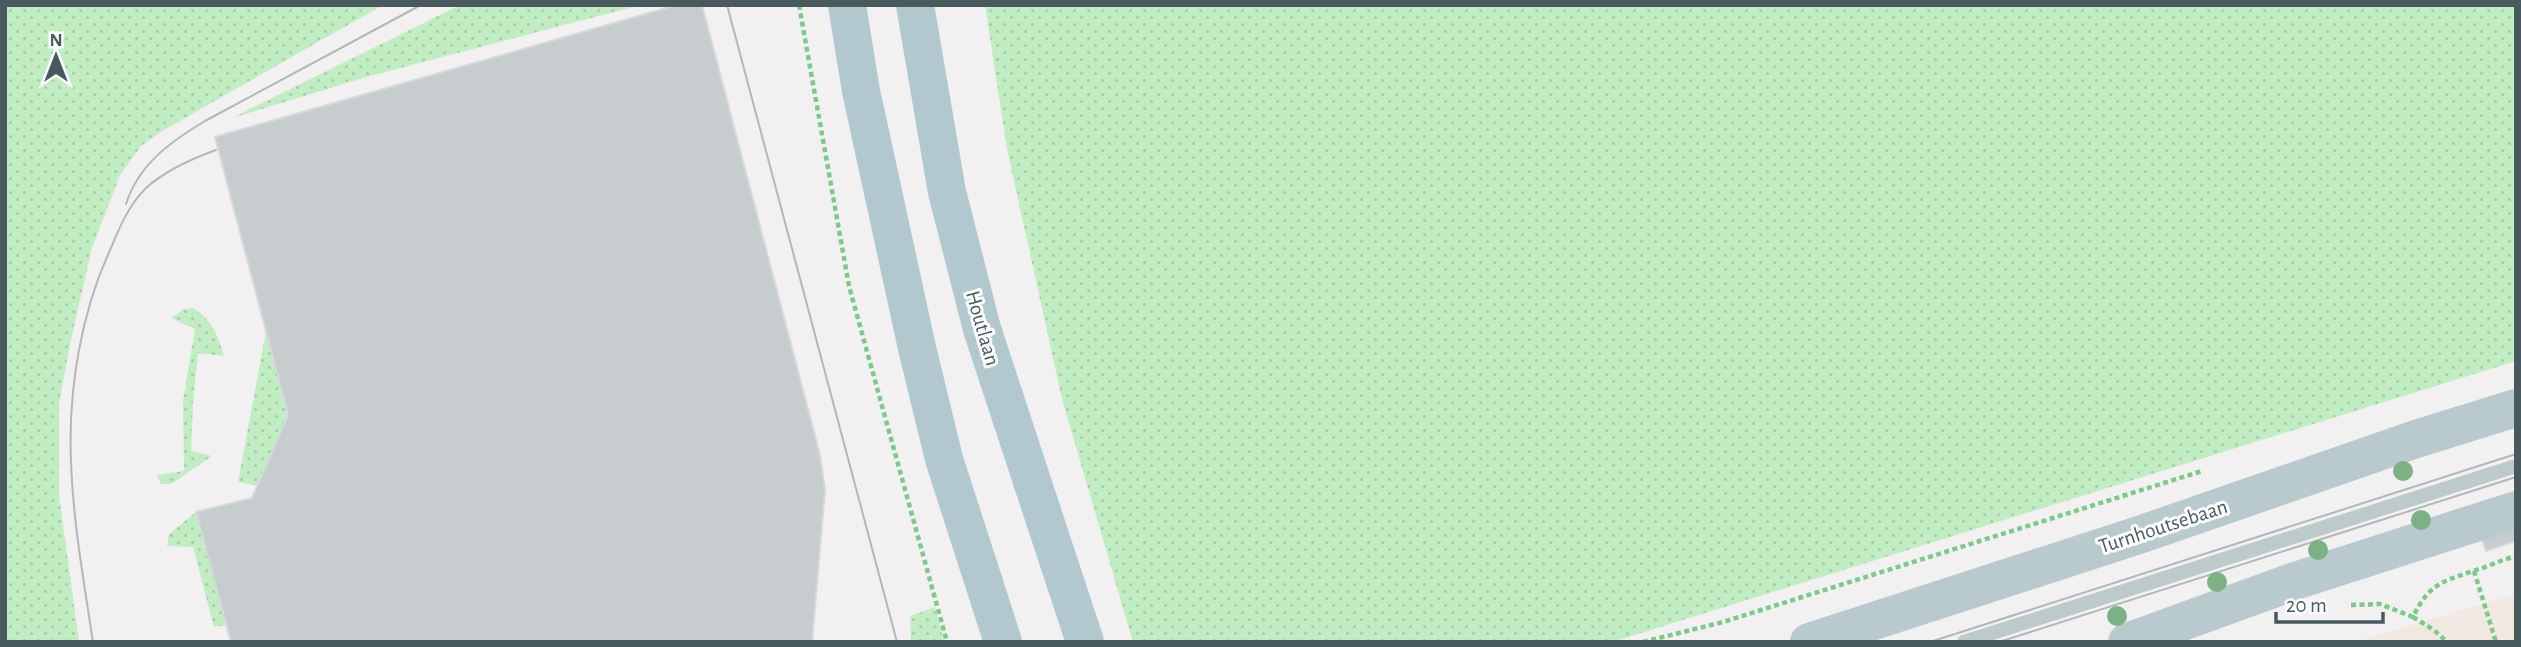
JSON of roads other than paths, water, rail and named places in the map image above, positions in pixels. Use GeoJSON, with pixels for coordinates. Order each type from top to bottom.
{"type":"FeatureCollection","features":[{"type":"Feature","properties":{"kind":"main road"},"geometry":{"type":"LineString","coordinates":[[848,5],[861,91],[944,459],[1003,642]]}},
{"type":"Feature","properties":{"kind":"main road","name":"Houtlaan"},"geometry":{"type":"LineString","coordinates":[[915,5],[947,192],[982,329],[1085,642]]}},
{"type":"Feature","properties":{"kind":"main road","name":"Turnhoutsebaan"},"geometry":{"type":"LineString","coordinates":[[1809,642],[2142,534],[2416,439],[2516,408]]}},
{"type":"Feature","properties":{"kind":"main road"},"geometry":{"type":"LineString","coordinates":[[2127,642],[2295,581],[2516,510]]}},
{"type":"Feature","properties":{"kind":"lane"},"geometry":{"type":"LineString","coordinates":[[1964,642],[2516,466]]}},
{"type":"Feature","properties":{"kind":"tram line"},"geometry":{"type":"LineString","coordinates":[[126,204],[147,166],[180,137],[421,5]]}},
{"type":"Feature","properties":{"kind":"tram line"},"geometry":{"type":"LineString","coordinates":[[727,5],[897,642]]}},
{"type":"Feature","properties":{"kind":"tram line"},"geometry":{"type":"LineString","coordinates":[[93,642],[76,529],[71,461],[74,379],[84,325],[101,273],[135,201],[146,188],[170,170],[216,150]]}},
{"type":"Feature","properties":{"kind":"tram line"},"geometry":{"type":"LineString","coordinates":[[1930,642],[2516,454]]}},
{"type":"Feature","properties":{"kind":"tram line"},"geometry":{"type":"LineString","coordinates":[[1999,642],[2516,477]]}}]}
